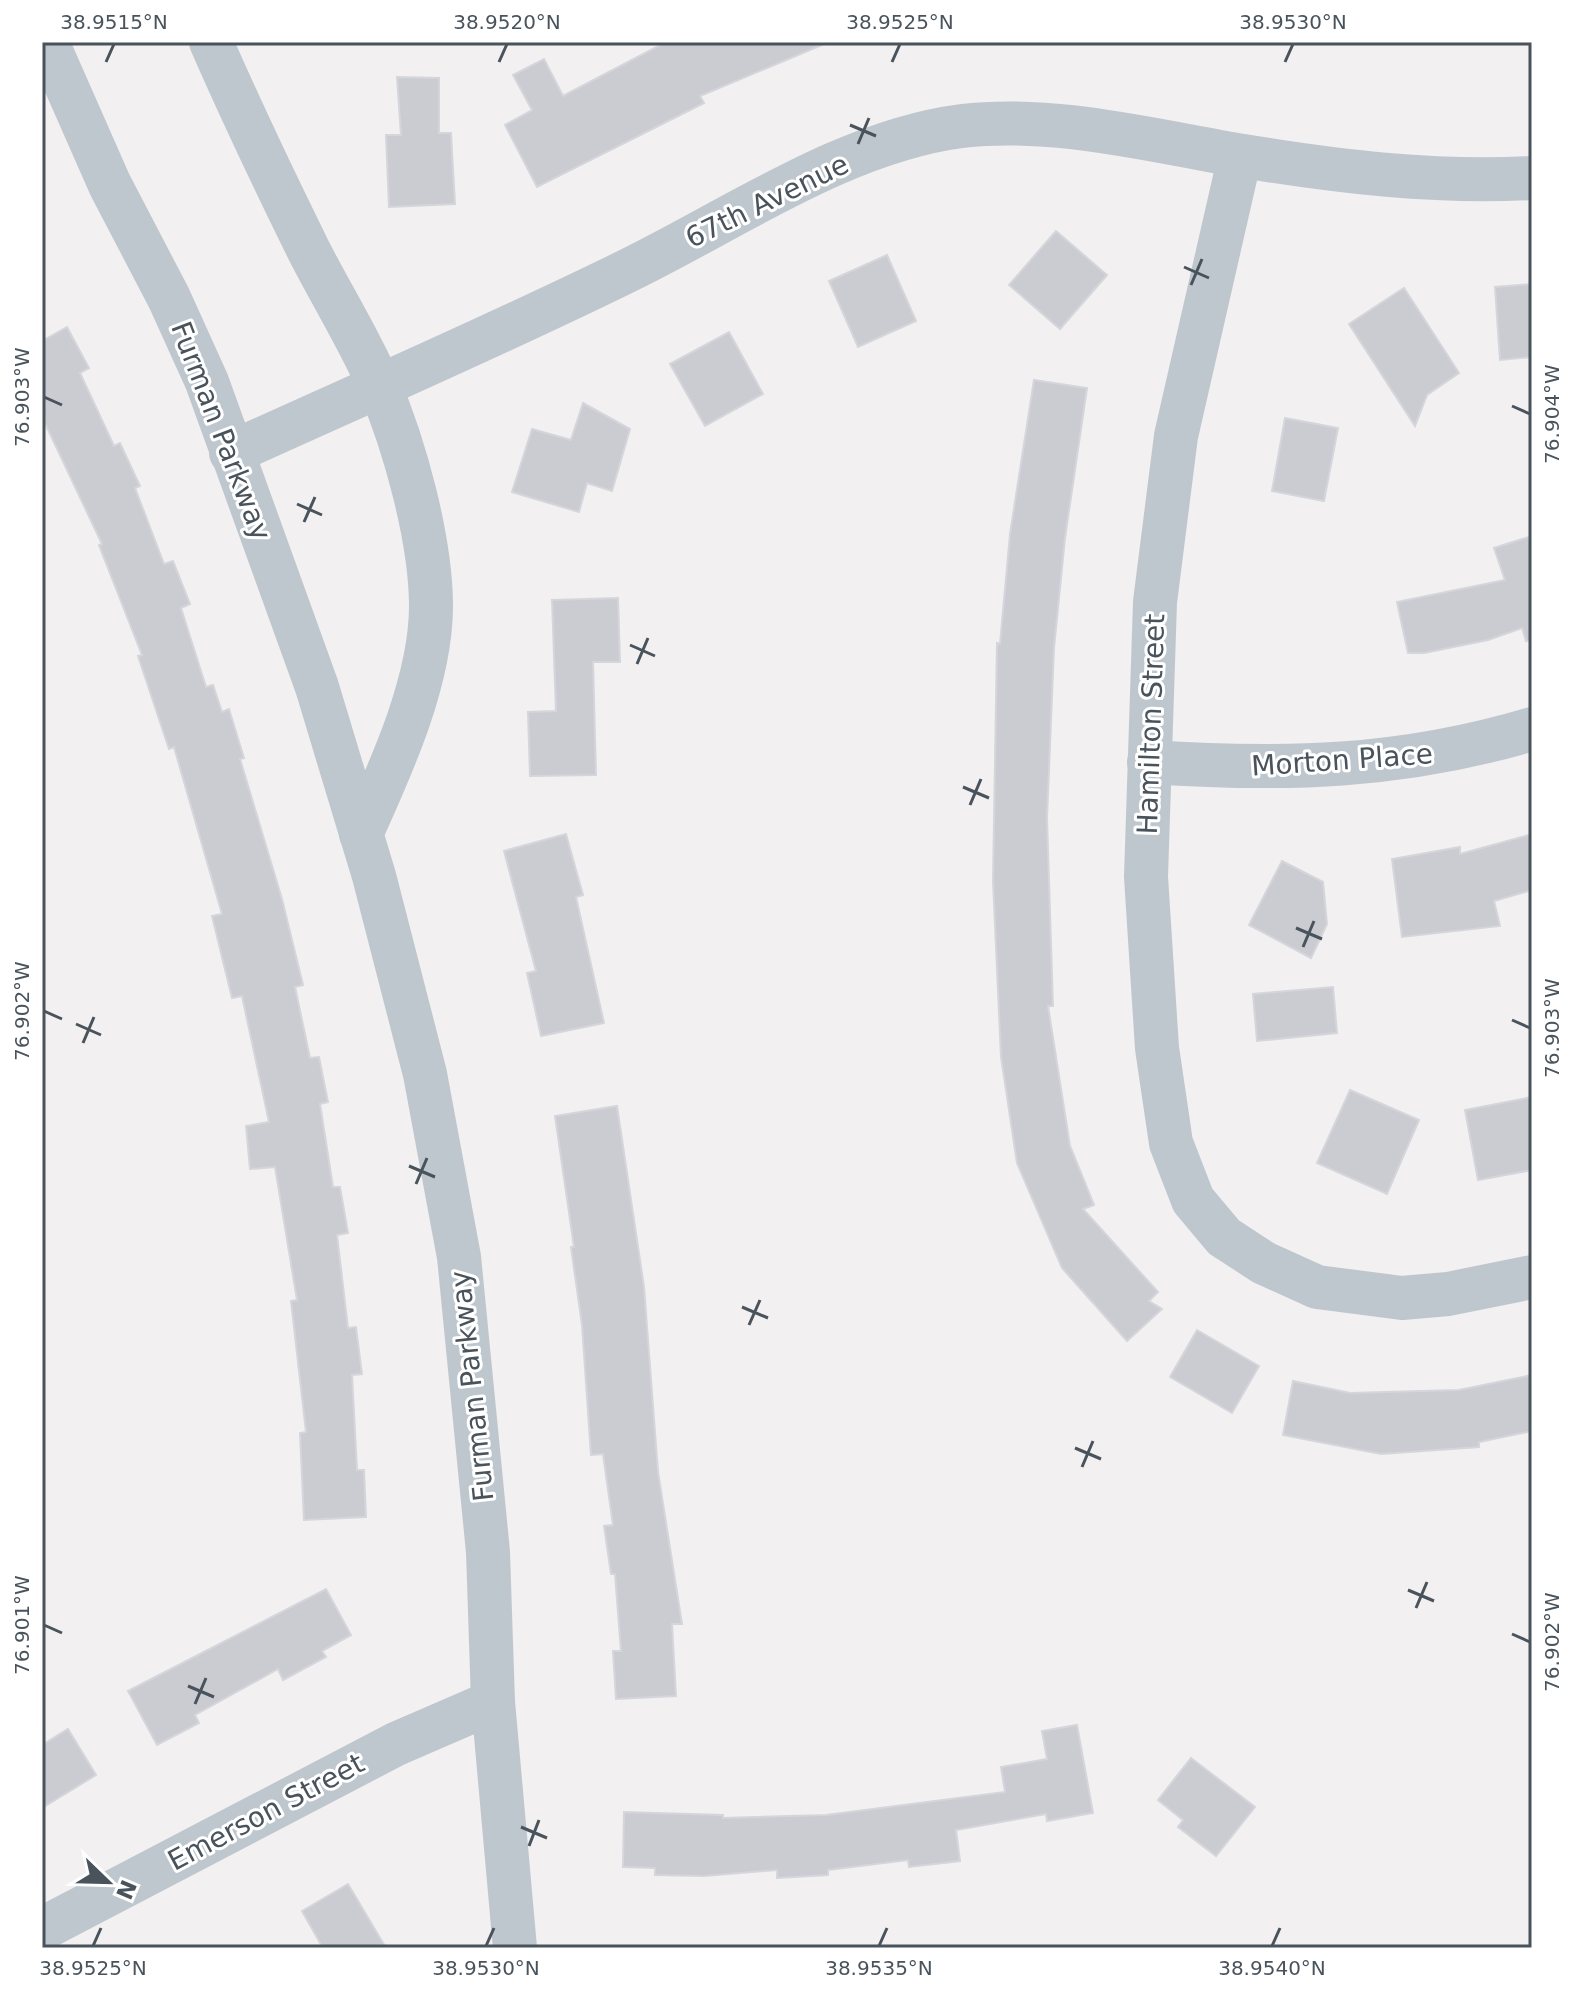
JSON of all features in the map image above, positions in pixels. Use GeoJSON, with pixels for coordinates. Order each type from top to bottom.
{"type":"FeatureCollection","features":[{"type":"Feature","properties":{"kind":"street","name":"Furman Parkway"},"geometry":{"type":"LineString","coordinates":[[47,42],[110,185],[169,298],[207,382],[317,687],[361,834],[425,1074],[459,1257],[488,1552],[493,1702],[515,1948]]}},
{"type":"Feature","properties":{"kind":"street"},"geometry":{"type":"LineString","coordinates":[[211,42],[252,134],[379,386],[428,552],[431,605],[423,665],[402,738],[361,834]]}},
{"type":"Feature","properties":{"kind":"street","name":"67th Avenue"},"geometry":{"type":"LineString","coordinates":[[231,453],[498,333],[631,269],[733,215],[881,147],[962,126],[1042,126],[1157,140],[1359,175],[1460,182],[1532,178]]}},
{"type":"Feature","properties":{"kind":"street","name":"Hamilton Street"},"geometry":{"type":"LineString","coordinates":[[1240,156],[1176,436],[1155,602],[1149,762],[1149,950],[1171,1143],[1193,1200],[1224,1237],[1264,1263],[1317,1287],[1402,1298],[1448,1294],[1532,1277]]}},
{"type":"Feature","properties":{"kind":"street","name":"Morton Place"},"geometry":{"type":"LineString","coordinates":[[1149,762],[1254,769],[1371,762],[1464,750],[1532,729]]}},
{"type":"Feature","properties":{"kind":"street","name":"Emerson Street"},"geometry":{"type":"LineString","coordinates":[[42,1929],[396,1744],[493,1702]]}},
{"type":"Feature","properties":{"kind":"building"},"geometry":{"type":"Polygon","coordinates":[[[666,42],[829,42],[700,96],[704,103],[537,187],[505,125],[532,110],[513,75],[544,59],[563,96],[666,42]]]}},
{"type":"Feature","properties":{"kind":"building"},"geometry":{"type":"Polygon","coordinates":[[[397,77],[439,78],[439,133],[451,133],[455,204],[389,207],[386,135],[401,135],[397,77]]]}},
{"type":"Feature","properties":{"kind":"building"},"geometry":{"type":"Polygon","coordinates":[[[1056,231],[1107,275],[1060,329],[1009,285],[1056,231]]]}},
{"type":"Feature","properties":{"kind":"building"},"geometry":{"type":"Polygon","coordinates":[[[887,255],[916,321],[858,347],[829,281],[887,255]]]}},
{"type":"Feature","properties":{"kind":"building"},"geometry":{"type":"Polygon","coordinates":[[[1532,284],[1532,357],[1500,360],[1495,287],[1532,284]]]}},
{"type":"Feature","properties":{"kind":"building"},"geometry":{"type":"Polygon","coordinates":[[[1404,288],[1459,373],[1427,395],[1415,426],[1349,324],[1404,288]]]}},
{"type":"Feature","properties":{"kind":"building"},"geometry":{"type":"Polygon","coordinates":[[[67,327],[89,368],[80,373],[114,446],[120,443],[140,486],[135,488],[164,564],[173,561],[190,604],[181,608],[206,687],[213,685],[222,712],[229,709],[244,758],[240,759],[282,899],[303,985],[295,987],[310,1058],[319,1057],[328,1102],[320,1104],[333,1187],[340,1187],[348,1233],[337,1235],[348,1328],[356,1327],[362,1374],[352,1375],[357,1470],[364,1470],[366,1517],[304,1520],[300,1433],[306,1432],[291,1301],[297,1300],[275,1167],[250,1169],[246,1126],[269,1122],[242,996],[232,998],[212,916],[222,914],[174,747],[169,749],[138,656],[142,655],[99,545],[102,544],[42,417],[42,341],[67,327]]]}},
{"type":"Feature","properties":{"kind":"building"},"geometry":{"type":"Polygon","coordinates":[[[729,332],[763,394],[705,426],[670,364],[729,332]]]}},
{"type":"Feature","properties":{"kind":"building"},"geometry":{"type":"Polygon","coordinates":[[[1034,380],[1087,388],[1065,538],[1054,648],[1047,818],[1053,1006],[1048,1006],[1070,1146],[1094,1205],[1083,1209],[1158,1292],[1149,1301],[1162,1309],[1127,1341],[1062,1268],[1017,1163],[1001,1057],[993,881],[997,643],[1000,644],[1010,534],[1034,380]]]}},
{"type":"Feature","properties":{"kind":"building"},"geometry":{"type":"Polygon","coordinates":[[[583,403],[630,429],[612,491],[587,483],[579,512],[512,492],[532,429],[571,440],[583,403]]]}},
{"type":"Feature","properties":{"kind":"building"},"geometry":{"type":"Polygon","coordinates":[[[1285,418],[1338,428],[1324,501],[1272,491],[1285,418]]]}},
{"type":"Feature","properties":{"kind":"building"},"geometry":{"type":"Polygon","coordinates":[[[1532,536],[1532,640],[1526,641],[1522,628],[1488,640],[1424,653],[1408,653],[1397,602],[1505,580],[1494,548],[1532,536]]]}},
{"type":"Feature","properties":{"kind":"building"},"geometry":{"type":"Polygon","coordinates":[[[618,598],[620,662],[593,662],[596,775],[530,776],[528,712],[556,711],[552,600],[618,598]]]}},
{"type":"Feature","properties":{"kind":"building"},"geometry":{"type":"Polygon","coordinates":[[[566,834],[583,895],[576,897],[604,1023],[541,1036],[527,973],[536,971],[504,851],[566,834]]]}},
{"type":"Feature","properties":{"kind":"building"},"geometry":{"type":"Polygon","coordinates":[[[1532,834],[1532,890],[1494,901],[1500,926],[1402,937],[1392,859],[1460,847],[1460,854],[1532,834]]]}},
{"type":"Feature","properties":{"kind":"building"},"geometry":{"type":"Polygon","coordinates":[[[1282,861],[1323,882],[1327,924],[1311,958],[1249,925],[1282,861]]]}},
{"type":"Feature","properties":{"kind":"building"},"geometry":{"type":"Polygon","coordinates":[[[1333,987],[1337,1033],[1257,1041],[1253,994],[1333,987]]]}},
{"type":"Feature","properties":{"kind":"building"},"geometry":{"type":"Polygon","coordinates":[[[1350,1090],[1419,1120],[1387,1194],[1317,1163],[1350,1090]]]}},
{"type":"Feature","properties":{"kind":"building"},"geometry":{"type":"Polygon","coordinates":[[[1532,1097],[1532,1170],[1478,1180],[1465,1110],[1532,1097]]]}},
{"type":"Feature","properties":{"kind":"building"},"geometry":{"type":"Polygon","coordinates":[[[617,1106],[644,1287],[658,1472],[682,1624],[672,1624],[676,1696],[616,1699],[613,1651],[621,1651],[615,1574],[611,1574],[604,1526],[613,1525],[603,1454],[591,1455],[582,1325],[571,1247],[574,1247],[555,1116],[617,1106]]]}},
{"type":"Feature","properties":{"kind":"building"},"geometry":{"type":"Polygon","coordinates":[[[1197,1330],[1259,1366],[1232,1413],[1170,1377],[1197,1330]]]}},
{"type":"Feature","properties":{"kind":"building"},"geometry":{"type":"Polygon","coordinates":[[[1532,1375],[1532,1431],[1479,1442],[1479,1447],[1381,1454],[1283,1435],[1293,1381],[1350,1393],[1459,1390],[1532,1375]]]}},
{"type":"Feature","properties":{"kind":"building"},"geometry":{"type":"Polygon","coordinates":[[[326,1589],[351,1635],[322,1651],[326,1657],[283,1680],[278,1669],[195,1715],[199,1723],[157,1745],[128,1691],[326,1589]]]}},
{"type":"Feature","properties":{"kind":"building"},"geometry":{"type":"Polygon","coordinates":[[[1077,1725],[1093,1813],[1047,1821],[1046,1814],[956,1830],[960,1861],[909,1867],[908,1860],[828,1870],[828,1875],[777,1878],[777,1870],[704,1876],[655,1875],[655,1868],[623,1867],[624,1812],[723,1815],[723,1818],[826,1815],[1005,1792],[1001,1767],[1047,1759],[1042,1731],[1077,1725]]]}},
{"type":"Feature","properties":{"kind":"building"},"geometry":{"type":"Polygon","coordinates":[[[68,1729],[96,1775],[42,1808],[42,1745],[68,1729]]]}},
{"type":"Feature","properties":{"kind":"building"},"geometry":{"type":"Polygon","coordinates":[[[1191,1758],[1255,1807],[1216,1856],[1178,1827],[1183,1820],[1158,1800],[1191,1758]]]}},
{"type":"Feature","properties":{"kind":"building"},"geometry":{"type":"Polygon","coordinates":[[[348,1884],[386,1948],[323,1948],[302,1911],[348,1884]]]}}]}
